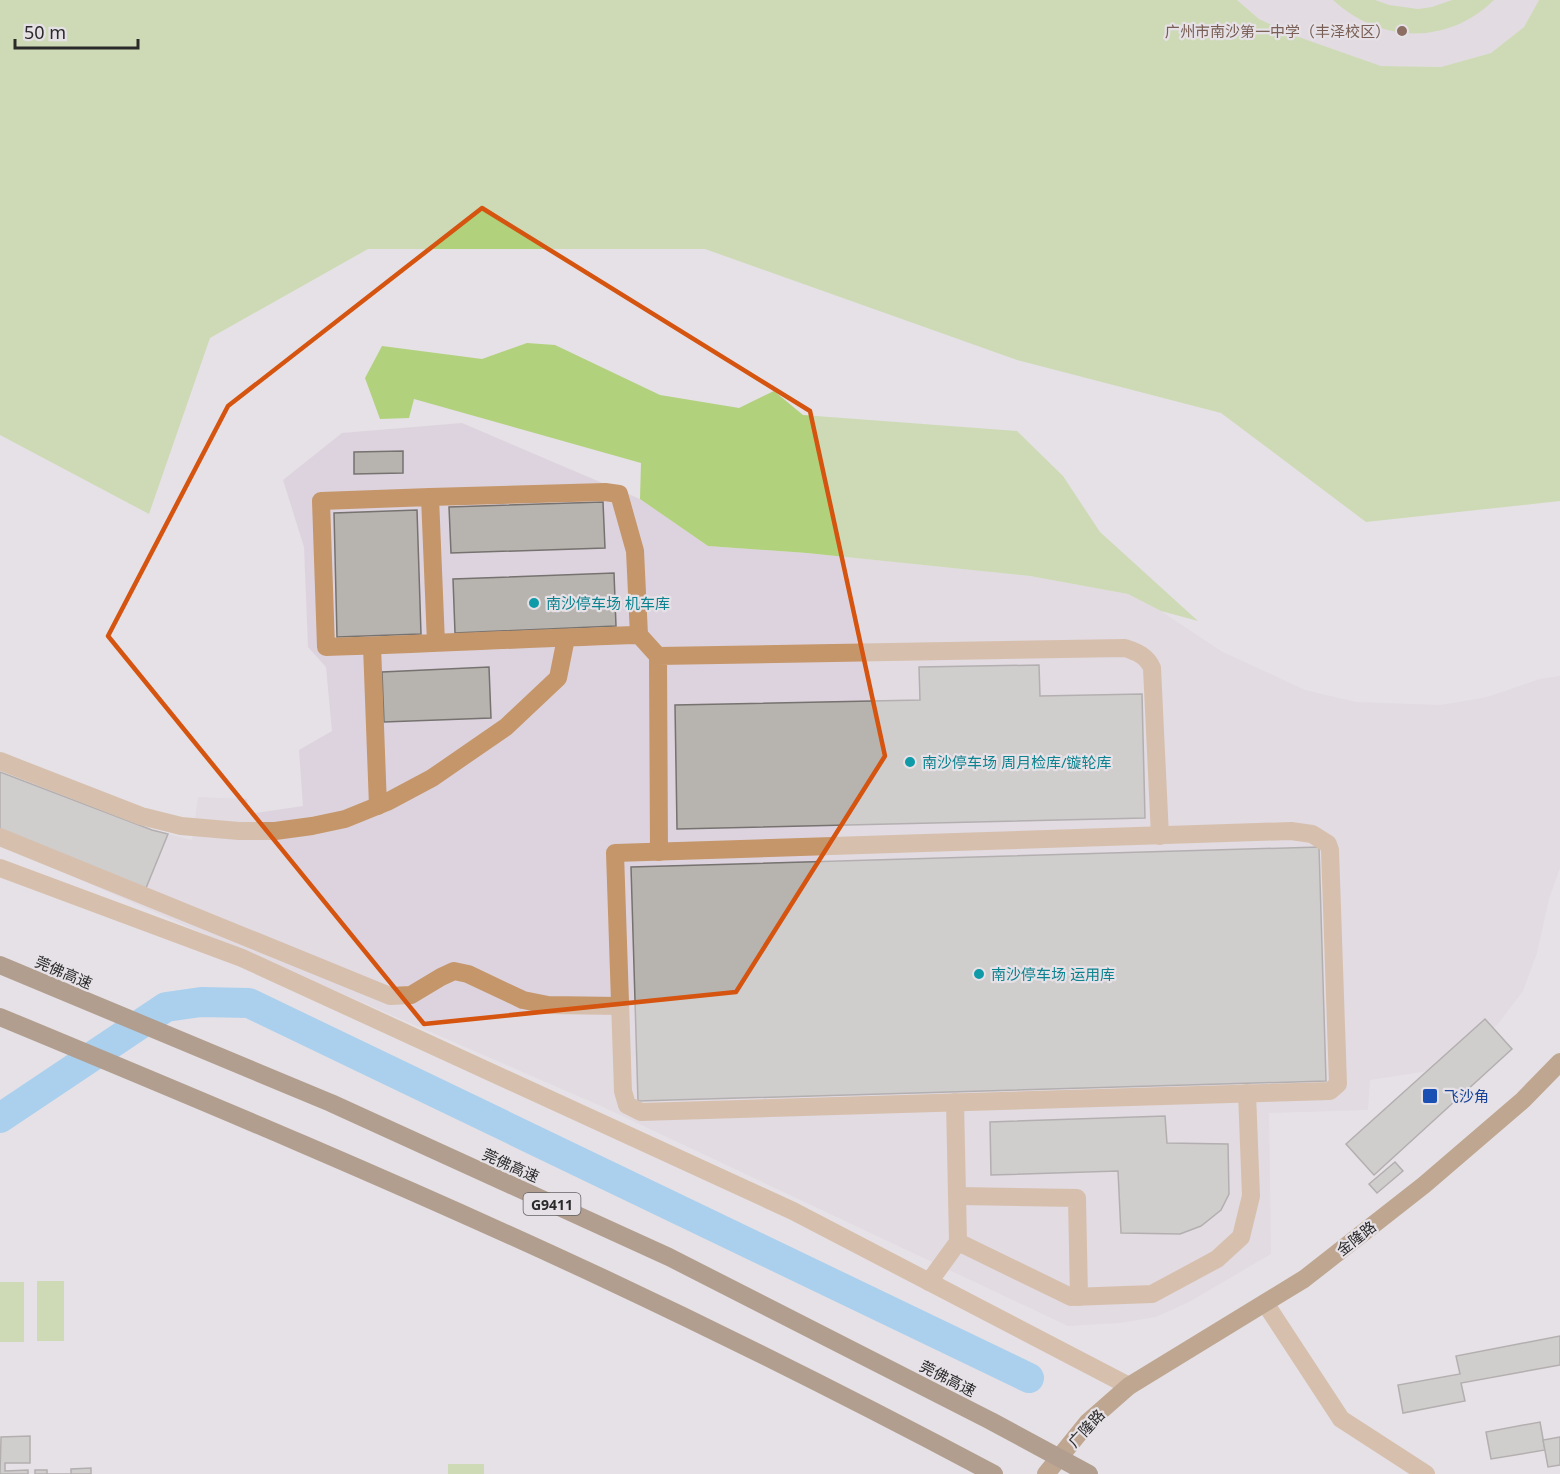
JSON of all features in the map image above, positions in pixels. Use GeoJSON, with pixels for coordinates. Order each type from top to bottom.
{"type":"FeatureCollection","features":[{"type":"Feature","properties":{"kind":"highway","name":"莞佛高速"},"geometry":{"type":"LineString","coordinates":[[0,965],[332,1103],[669,1257],[992,1420],[1089,1474]]}},
{"type":"Feature","properties":{"kind":"highway"},"geometry":{"type":"LineString","coordinates":[[0,1017],[332,1157],[606,1279],[876,1412],[994,1474]]}},
{"type":"Feature","properties":{"kind":"main road","name":"金隆路"},"geometry":{"type":"LineString","coordinates":[[1129,1386],[1304,1279],[1424,1185],[1523,1100],[1560,1062]]}},
{"type":"Feature","properties":{"kind":"main road","name":"广隆路"},"geometry":{"type":"LineString","coordinates":[[1047,1474],[1088,1422],[1129,1386]]}},
{"type":"Feature","properties":{"kind":"street"},"geometry":{"type":"LineString","coordinates":[[639,635],[326,647],[321,501],[604,492],[619,495],[635,551],[639,635],[658,656],[659,852]]}},
{"type":"Feature","properties":{"kind":"street"},"geometry":{"type":"LineString","coordinates":[[430,498],[436,643]]}},
{"type":"Feature","properties":{"kind":"street"},"geometry":{"type":"LineString","coordinates":[[0,761],[141,816],[194,827],[275,831],[345,819],[378,806],[432,778],[506,727],[558,678],[566,638]]}},
{"type":"Feature","properties":{"kind":"street"},"geometry":{"type":"LineString","coordinates":[[372,646],[378,806]]}},
{"type":"Feature","properties":{"kind":"street"},"geometry":{"type":"LineString","coordinates":[[658,656],[1125,648],[1140,653],[1152,668],[1160,836]]}},
{"type":"Feature","properties":{"kind":"street"},"geometry":{"type":"LineString","coordinates":[[1291,831],[1312,834],[1328,844],[1330,857],[1338,1084],[1330,1091],[641,1112],[627,1105],[623,1092],[615,853],[659,852],[1291,831]]}},
{"type":"Feature","properties":{"kind":"street"},"geometry":{"type":"LineString","coordinates":[[0,837],[390,996],[411,995],[454,972],[468,974],[523,1000],[548,1005],[620,1006]]}},
{"type":"Feature","properties":{"kind":"street"},"geometry":{"type":"LineString","coordinates":[[0,868],[242,958],[782,1206],[1129,1386]]}},
{"type":"Feature","properties":{"kind":"street"},"geometry":{"type":"LineString","coordinates":[[958,1242],[1071,1297],[1152,1294],[1217,1259],[1241,1237],[1251,1196],[1247,1093]]}},
{"type":"Feature","properties":{"kind":"street"},"geometry":{"type":"LineString","coordinates":[[929,1282],[958,1242],[955,1102]]}},
{"type":"Feature","properties":{"kind":"street"},"geometry":{"type":"LineString","coordinates":[[958,1196],[1077,1198],[1079,1297]]}},
{"type":"Feature","properties":{"kind":"street"},"geometry":{"type":"LineString","coordinates":[[1264,1303],[1341,1419],[1426,1474]]}},
{"type":"Feature","properties":{"kind":"highlighted area"},"geometry":{"type":"Polygon","coordinates":[[[482,208],[810,411],[885,756],[736,992],[424,1024],[108,636],[228,406],[482,208]]]}},
{"type":"Feature","properties":{"kind":"shaded area","name":"广州市南沙第一中学（丰泽校区）"},"geometry":{"type":"Polygon","coordinates":[[[1237,0],[1539,0],[1524,27],[1491,53],[1441,67],[1381,66],[1293,35],[1259,19],[1237,0]]]}},
{"type":"Feature","properties":{"kind":"shaded area"},"geometry":{"type":"Polygon","coordinates":[[[462,423],[640,499],[708,546],[807,553],[1030,576],[1128,594],[1161,611],[1221,651],[1305,690],[1356,702],[1440,705],[1487,697],[1540,679],[1560,676],[1560,868],[1549,899],[1537,953],[1523,991],[1498,1024],[1464,1056],[1428,1071],[1370,1080],[1368,1110],[1269,1113],[1271,1254],[1189,1302],[1156,1317],[1120,1323],[1068,1326],[603,1107],[0,845],[22,781],[152,830],[192,840],[198,797],[247,799],[248,814],[303,806],[299,750],[332,731],[326,667],[308,647],[304,547],[283,480],[342,433],[462,423]]]}},
{"type":"Feature","properties":{"kind":"green space"},"geometry":{"type":"Polygon","coordinates":[[[0,0],[1237,0],[1259,19],[1293,35],[1381,66],[1441,67],[1491,53],[1524,27],[1539,0],[1560,0],[1560,501],[1366,522],[1221,413],[1017,360],[705,249],[368,249],[210,338],[149,514],[0,435],[0,0]]]}},
{"type":"Feature","properties":{"kind":"green space"},"geometry":{"type":"Polygon","coordinates":[[[1333,0],[1375,0],[1389,5],[1418,9],[1452,0],[1494,0],[1476,15],[1456,25],[1435,32],[1414,33],[1392,31],[1371,25],[1351,14],[1333,0]]]}},
{"type":"Feature","properties":{"kind":"green space"},"geometry":{"type":"Polygon","coordinates":[[[527,343],[555,345],[660,395],[739,408],[774,391],[803,415],[1017,431],[1063,476],[1100,532],[1198,621],[1161,611],[1128,594],[1030,576],[807,553],[708,546],[640,499],[641,463],[414,399],[409,418],[380,419],[365,378],[382,346],[482,359],[527,343]]]}},
{"type":"Feature","properties":{"kind":"green space"},"geometry":{"type":"Polygon","coordinates":[[[37,1281],[64,1281],[64,1341],[37,1341],[37,1281]]]}},
{"type":"Feature","properties":{"kind":"green space"},"geometry":{"type":"Polygon","coordinates":[[[0,1282],[24,1282],[24,1342],[0,1342],[0,1282]]]}},
{"type":"Feature","properties":{"kind":"green space"},"geometry":{"type":"Polygon","coordinates":[[[448,1464],[484,1464],[484,1474],[448,1474],[448,1464]]]}},
{"type":"Feature","properties":{"kind":"building"},"geometry":{"type":"Polygon","coordinates":[[[403,451],[403,473],[354,474],[354,452],[403,451]]]}},
{"type":"Feature","properties":{"kind":"building"},"geometry":{"type":"Polygon","coordinates":[[[603,502],[605,548],[451,553],[449,507],[603,502]]]}},
{"type":"Feature","properties":{"kind":"building"},"geometry":{"type":"Polygon","coordinates":[[[417,510],[421,634],[337,637],[334,513],[417,510]]]}},
{"type":"Feature","properties":{"kind":"building","name":"南沙停车场 机车库"},"geometry":{"type":"Polygon","coordinates":[[[614,573],[616,626],[455,633],[453,579],[614,573]]]}},
{"type":"Feature","properties":{"kind":"building","name":"南沙停车场 周月检库/镟轮库"},"geometry":{"type":"Polygon","coordinates":[[[1039,665],[1040,696],[1142,694],[1145,818],[677,829],[675,705],[920,700],[919,667],[1039,665]]]}},
{"type":"Feature","properties":{"kind":"building"},"geometry":{"type":"Polygon","coordinates":[[[489,667],[491,718],[384,722],[382,672],[489,667]]]}},
{"type":"Feature","properties":{"kind":"building"},"geometry":{"type":"Polygon","coordinates":[[[0,772],[168,834],[146,888],[0,845],[0,772]]]}},
{"type":"Feature","properties":{"kind":"building","name":"南沙停车场 运用库"},"geometry":{"type":"Polygon","coordinates":[[[1319,847],[1326,1081],[638,1101],[631,867],[1319,847]]]}},
{"type":"Feature","properties":{"kind":"building","name":"飞沙角"},"geometry":{"type":"Polygon","coordinates":[[[1485,1019],[1512,1049],[1374,1175],[1346,1144],[1485,1019]]]}},
{"type":"Feature","properties":{"kind":"building"},"geometry":{"type":"Polygon","coordinates":[[[1165,1116],[1167,1143],[1228,1144],[1229,1194],[1221,1210],[1201,1226],[1180,1234],[1121,1233],[1118,1171],[991,1175],[990,1122],[1165,1116]]]}},
{"type":"Feature","properties":{"kind":"building"},"geometry":{"type":"Polygon","coordinates":[[[1395,1162],[1403,1171],[1377,1193],[1369,1184],[1395,1162]]]}},
{"type":"Feature","properties":{"kind":"building"},"geometry":{"type":"Polygon","coordinates":[[[1560,1336],[1560,1365],[1461,1383],[1465,1401],[1403,1413],[1398,1385],[1460,1374],[1456,1356],[1560,1336]]]}},
{"type":"Feature","properties":{"kind":"building"},"geometry":{"type":"Polygon","coordinates":[[[1540,1422],[1545,1450],[1491,1459],[1486,1432],[1540,1422]]]}},
{"type":"Feature","properties":{"kind":"building"},"geometry":{"type":"Polygon","coordinates":[[[30,1436],[30,1463],[5,1463],[5,1471],[28,1470],[28,1474],[0,1474],[1,1437],[30,1436]]]}},
{"type":"Feature","properties":{"kind":"building"},"geometry":{"type":"Polygon","coordinates":[[[1560,1437],[1560,1465],[1548,1467],[1543,1440],[1560,1437]]]}},
{"type":"Feature","properties":{"kind":"building"},"geometry":{"type":"Polygon","coordinates":[[[91,1468],[91,1474],[71,1474],[71,1469],[91,1468]]]}},
{"type":"Feature","properties":{"kind":"building"},"geometry":{"type":"Polygon","coordinates":[[[35,1470],[47,1470],[47,1474],[35,1474],[35,1470]]]}},
{"type":"Feature","properties":{"kind":"waterway"},"geometry":{"type":"LineString","coordinates":[[0,1118],[166,1007],[201,1002],[249,1003],[1029,1378]]}},
{"type":"Feature","properties":{"kind":"place","name":"广州市南沙第一中学（丰泽校区）"},"geometry":{"type":"Point","coordinates":[1402,31]}},
{"type":"Feature","properties":{"kind":"place","name":"南沙停车场 机车库"},"geometry":{"type":"Point","coordinates":[534,603]}},
{"type":"Feature","properties":{"kind":"place","name":"南沙停车场 周月检库/镟轮库"},"geometry":{"type":"Point","coordinates":[910,762]}},
{"type":"Feature","properties":{"kind":"place","name":"南沙停车场 运用库"},"geometry":{"type":"Point","coordinates":[979,974]}},
{"type":"Feature","properties":{"kind":"place","name":"飞沙角"},"geometry":{"type":"Point","coordinates":[1430,1096]}}]}
